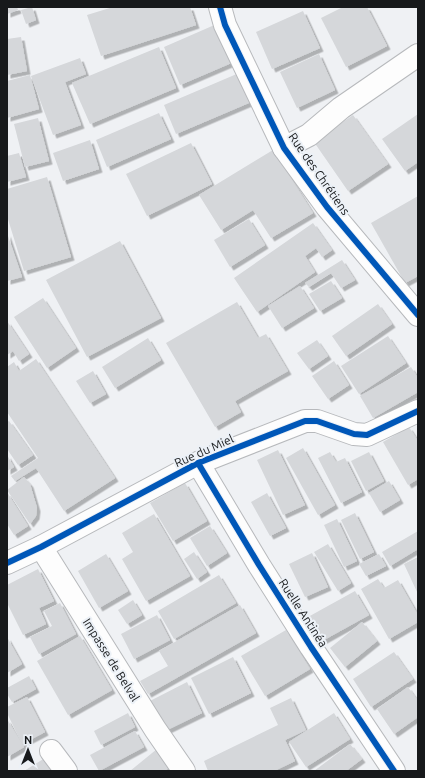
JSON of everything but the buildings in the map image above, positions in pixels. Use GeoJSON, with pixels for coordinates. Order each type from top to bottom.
{"type":"FeatureCollection","features":[{"type":"Feature","properties":{"kind":"street","name":"Rue des Chrétiens"},"geometry":{"type":"LineString","coordinates":[[220,7],[226,25],[284,148],[327,207],[418,315]]}},
{"type":"Feature","properties":{"kind":"street"},"geometry":{"type":"LineString","coordinates":[[284,148],[309,135],[341,108],[418,55]]}},
{"type":"Feature","properties":{"kind":"street","name":"Rue du Miel"},"geometry":{"type":"LineString","coordinates":[[7,563],[41,547],[198,464],[305,421],[317,421],[354,434],[367,435],[418,411]]}},
{"type":"Feature","properties":{"kind":"street","name":"Ruelle Antinéa"},"geometry":{"type":"LineString","coordinates":[[198,464],[311,647],[394,771]]}},
{"type":"Feature","properties":{"kind":"street","name":"Impasse de Belval"},"geometry":{"type":"LineString","coordinates":[[41,547],[155,729],[184,771]]}},
{"type":"Feature","properties":{"kind":"street"},"geometry":{"type":"LineString","coordinates":[[51,752],[66,771]]}},
{"type":"Feature","properties":{"kind":"cycle path"},"geometry":{"type":"LineString","coordinates":[[220,7],[225,25],[284,148],[327,207],[418,315]]}},
{"type":"Feature","properties":{"kind":"cycle path"},"geometry":{"type":"LineString","coordinates":[[7,563],[41,547],[198,463],[305,421],[317,421],[354,434],[367,435],[418,411]]}},
{"type":"Feature","properties":{"kind":"cycle path"},"geometry":{"type":"LineString","coordinates":[[198,463],[259,565],[311,647],[394,771]]}}]}
